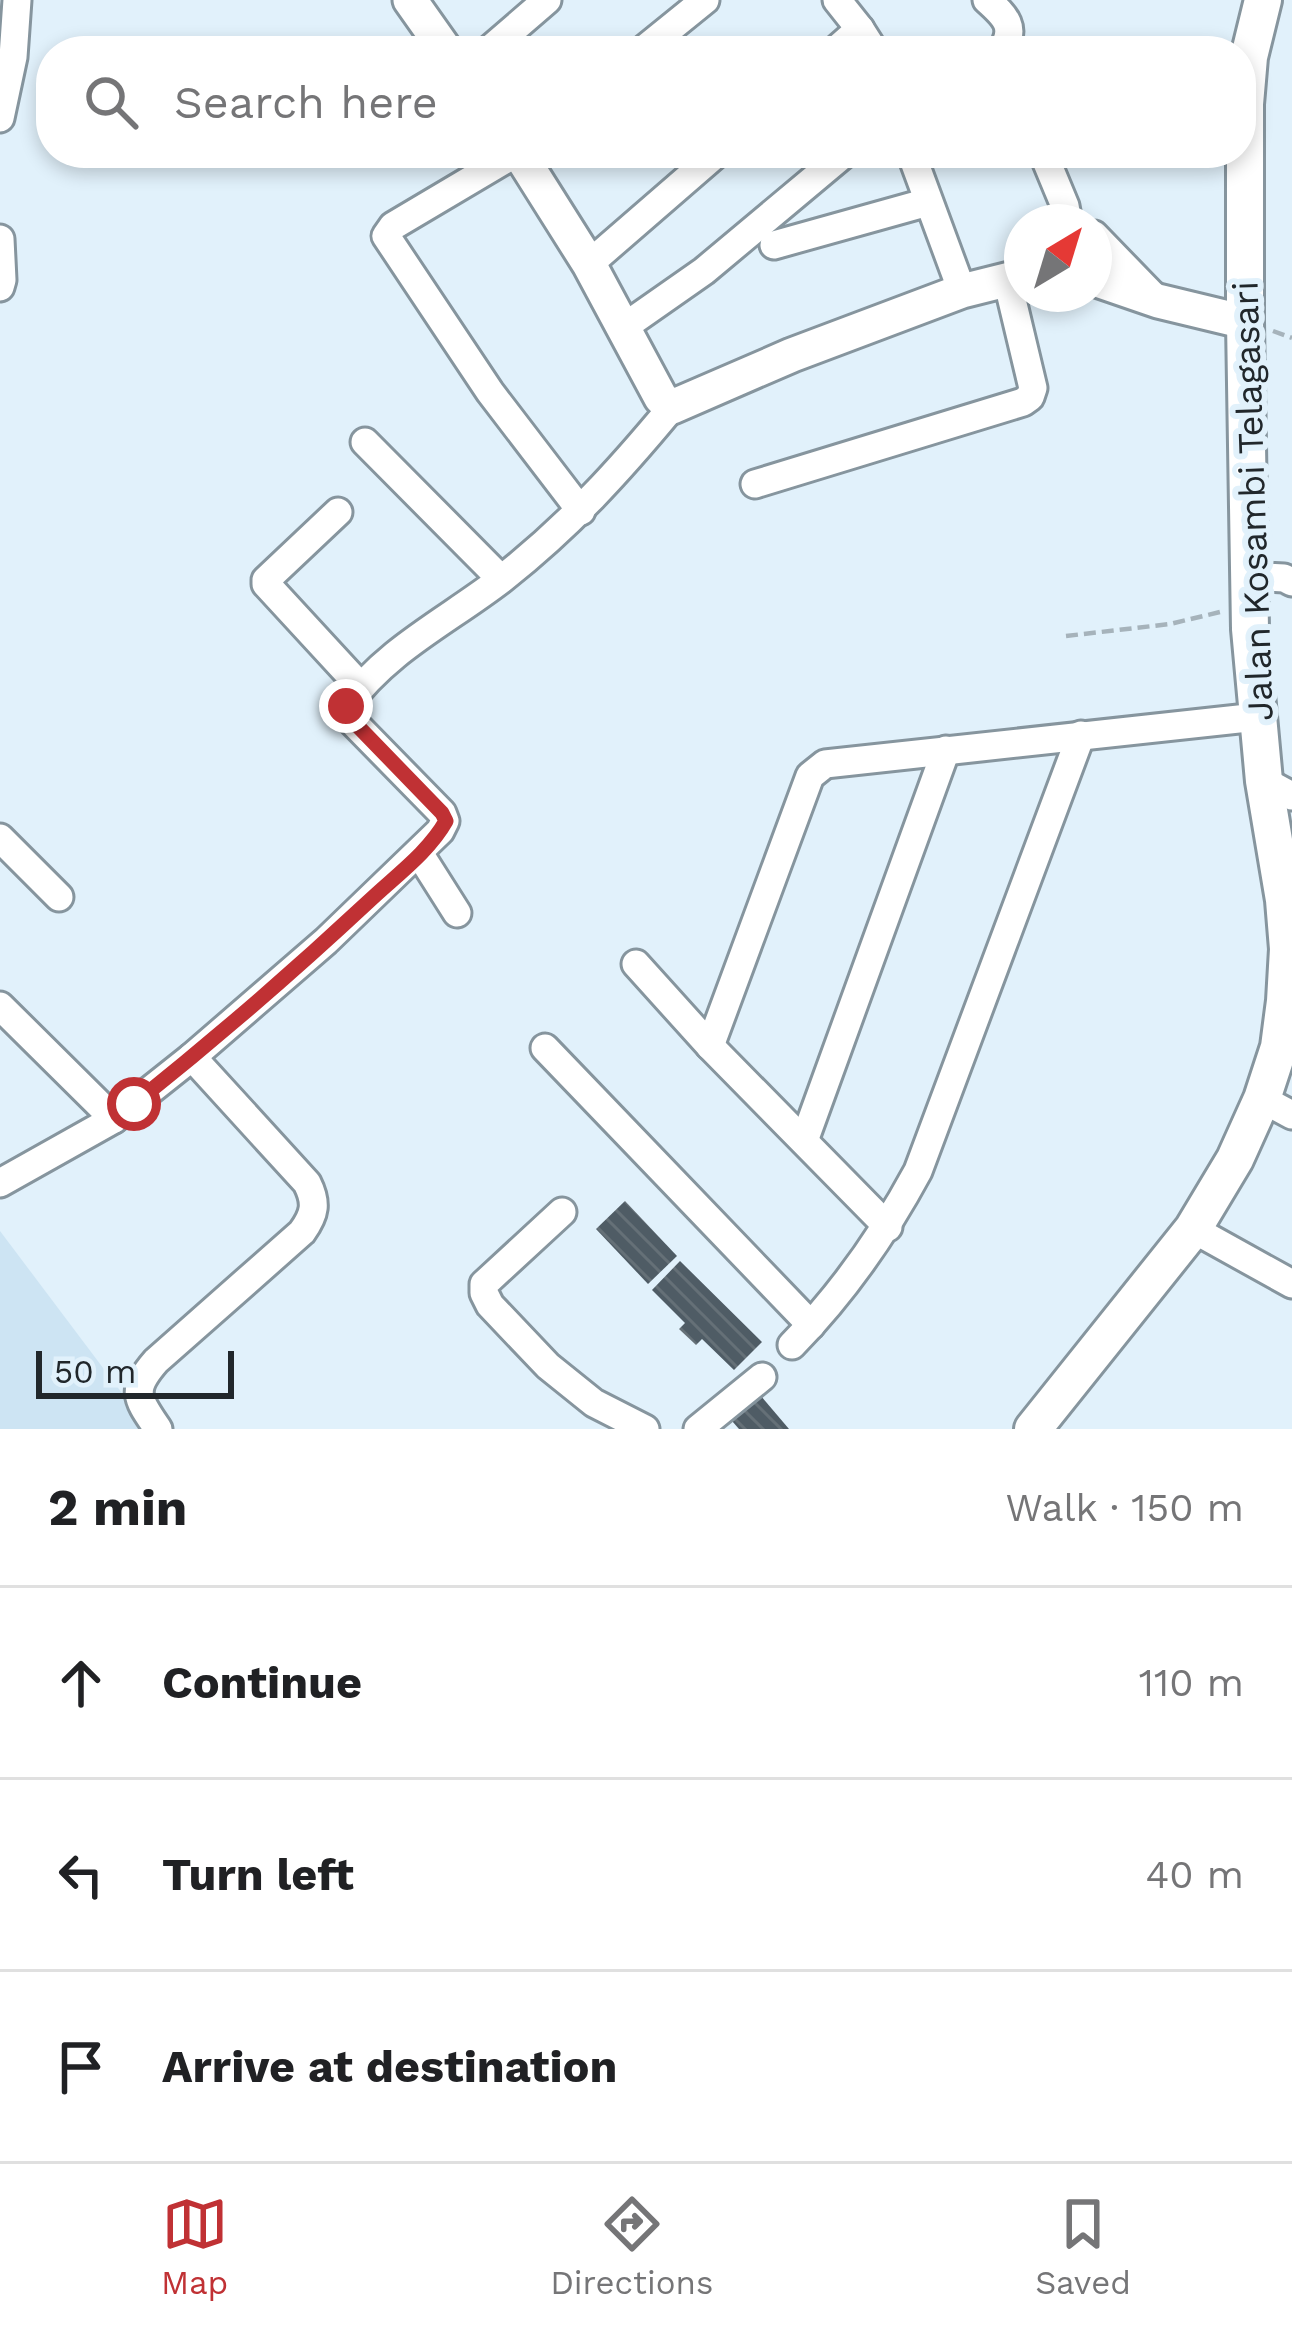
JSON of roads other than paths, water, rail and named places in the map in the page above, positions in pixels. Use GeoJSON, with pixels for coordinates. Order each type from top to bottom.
{"type":"FeatureCollection","features":[{"type":"Feature","properties":{"kind":"main road","name":"Jalan Kosambi Telagasari"},"geometry":{"type":"LineString","coordinates":[[1254,36],[1263,0]]}},
{"type":"Feature","properties":{"kind":"main road","name":"Jalan Kosambi Telagasari"},"geometry":{"type":"LineString","coordinates":[[1033,1429],[1193,1229],[1235,1159],[1277,1107],[1288,949],[1278,789],[1257,717],[1249,590],[1245,168]]}},
{"type":"Feature","properties":{"kind":"street"},"geometry":{"type":"LineString","coordinates":[[0,118],[13,57],[17,0]]}},
{"type":"Feature","properties":{"kind":"street"},"geometry":{"type":"LineString","coordinates":[[410,0],[435,36]]}},
{"type":"Feature","properties":{"kind":"street"},"geometry":{"type":"LineString","coordinates":[[505,36],[547,0]]}},
{"type":"Feature","properties":{"kind":"street"},"geometry":{"type":"LineString","coordinates":[[661,36],[705,0]]}},
{"type":"Feature","properties":{"kind":"street"},"geometry":{"type":"LineString","coordinates":[[837,0],[864,36]]}},
{"type":"Feature","properties":{"kind":"street"},"geometry":{"type":"LineString","coordinates":[[987,0],[1005,16],[1009,36]]}},
{"type":"Feature","properties":{"kind":"street"},"geometry":{"type":"LineString","coordinates":[[492,168],[393,226],[386,236],[490,392],[581,511]]}},
{"type":"Feature","properties":{"kind":"street"},"geometry":{"type":"LineString","coordinates":[[527,168],[589,264],[661,398],[672,406]]}},
{"type":"Feature","properties":{"kind":"street"},"geometry":{"type":"LineString","coordinates":[[589,264],[700,168]]}},
{"type":"Feature","properties":{"kind":"street"},"geometry":{"type":"LineString","coordinates":[[624,327],[704,271],[827,168]]}},
{"type":"Feature","properties":{"kind":"street"},"geometry":{"type":"LineString","coordinates":[[916,168],[962,291]]}},
{"type":"Feature","properties":{"kind":"street"},"geometry":{"type":"LineString","coordinates":[[1050,168],[1065,204]]}},
{"type":"Feature","properties":{"kind":"street"},"geometry":{"type":"LineString","coordinates":[[774,245],[928,202]]}},
{"type":"Feature","properties":{"kind":"street"},"geometry":{"type":"LineString","coordinates":[[0,238],[0,287]]}},
{"type":"Feature","properties":{"kind":"street"},"geometry":{"type":"LineString","coordinates":[[1112,254],[1158,301]]}},
{"type":"Feature","properties":{"kind":"street"},"geometry":{"type":"LineString","coordinates":[[4,1175],[114,1119],[192,1057],[326,941],[419,854],[446,821],[348,716],[346,706],[360,686],[393,654],[501,580],[581,511],[672,406],[791,355],[962,291],[1004,281]]}},
{"type":"Feature","properties":{"kind":"street"},"geometry":{"type":"LineString","coordinates":[[1112,285],[1245,322]]}},
{"type":"Feature","properties":{"kind":"street"},"geometry":{"type":"LineString","coordinates":[[755,484],[1023,402],[1033,388],[1021,312]]}},
{"type":"Feature","properties":{"kind":"street"},"geometry":{"type":"LineString","coordinates":[[365,442],[501,580]]}},
{"type":"Feature","properties":{"kind":"street"},"geometry":{"type":"LineString","coordinates":[[338,512],[266,584],[360,686]]}},
{"type":"Feature","properties":{"kind":"street"},"geometry":{"type":"LineString","coordinates":[[1249,590],[1284,578],[1292,582]]}},
{"type":"Feature","properties":{"kind":"street"},"geometry":{"type":"LineString","coordinates":[[710,1046],[809,776],[825,764],[1257,717]]}},
{"type":"Feature","properties":{"kind":"street"},"geometry":{"type":"LineString","coordinates":[[545,1048],[801,1335],[888,1227],[918,1172],[1081,735]]}},
{"type":"Feature","properties":{"kind":"street"},"geometry":{"type":"LineString","coordinates":[[804,1142],[946,750]]}},
{"type":"Feature","properties":{"kind":"street"},"geometry":{"type":"LineString","coordinates":[[0,838],[59,897]]}},
{"type":"Feature","properties":{"kind":"street"},"geometry":{"type":"LineString","coordinates":[[419,854],[458,914]]}},
{"type":"Feature","properties":{"kind":"street"},"geometry":{"type":"LineString","coordinates":[[636,964],[888,1227]]}},
{"type":"Feature","properties":{"kind":"street"},"geometry":{"type":"LineString","coordinates":[[0,1006],[114,1119]]}},
{"type":"Feature","properties":{"kind":"street"},"geometry":{"type":"LineString","coordinates":[[158,1429],[138,1394],[143,1376],[302,1232],[313,1217],[316,1200],[308,1183],[192,1057]]}},
{"type":"Feature","properties":{"kind":"street"},"geometry":{"type":"LineString","coordinates":[[562,1212],[484,1284],[484,1292],[490,1305],[548,1366],[595,1403],[645,1429]]}},
{"type":"Feature","properties":{"kind":"street"},"geometry":{"type":"LineString","coordinates":[[1193,1229],[1292,1284]]}},
{"type":"Feature","properties":{"kind":"street"},"geometry":{"type":"LineString","coordinates":[[698,1429],[762,1377]]}}]}
